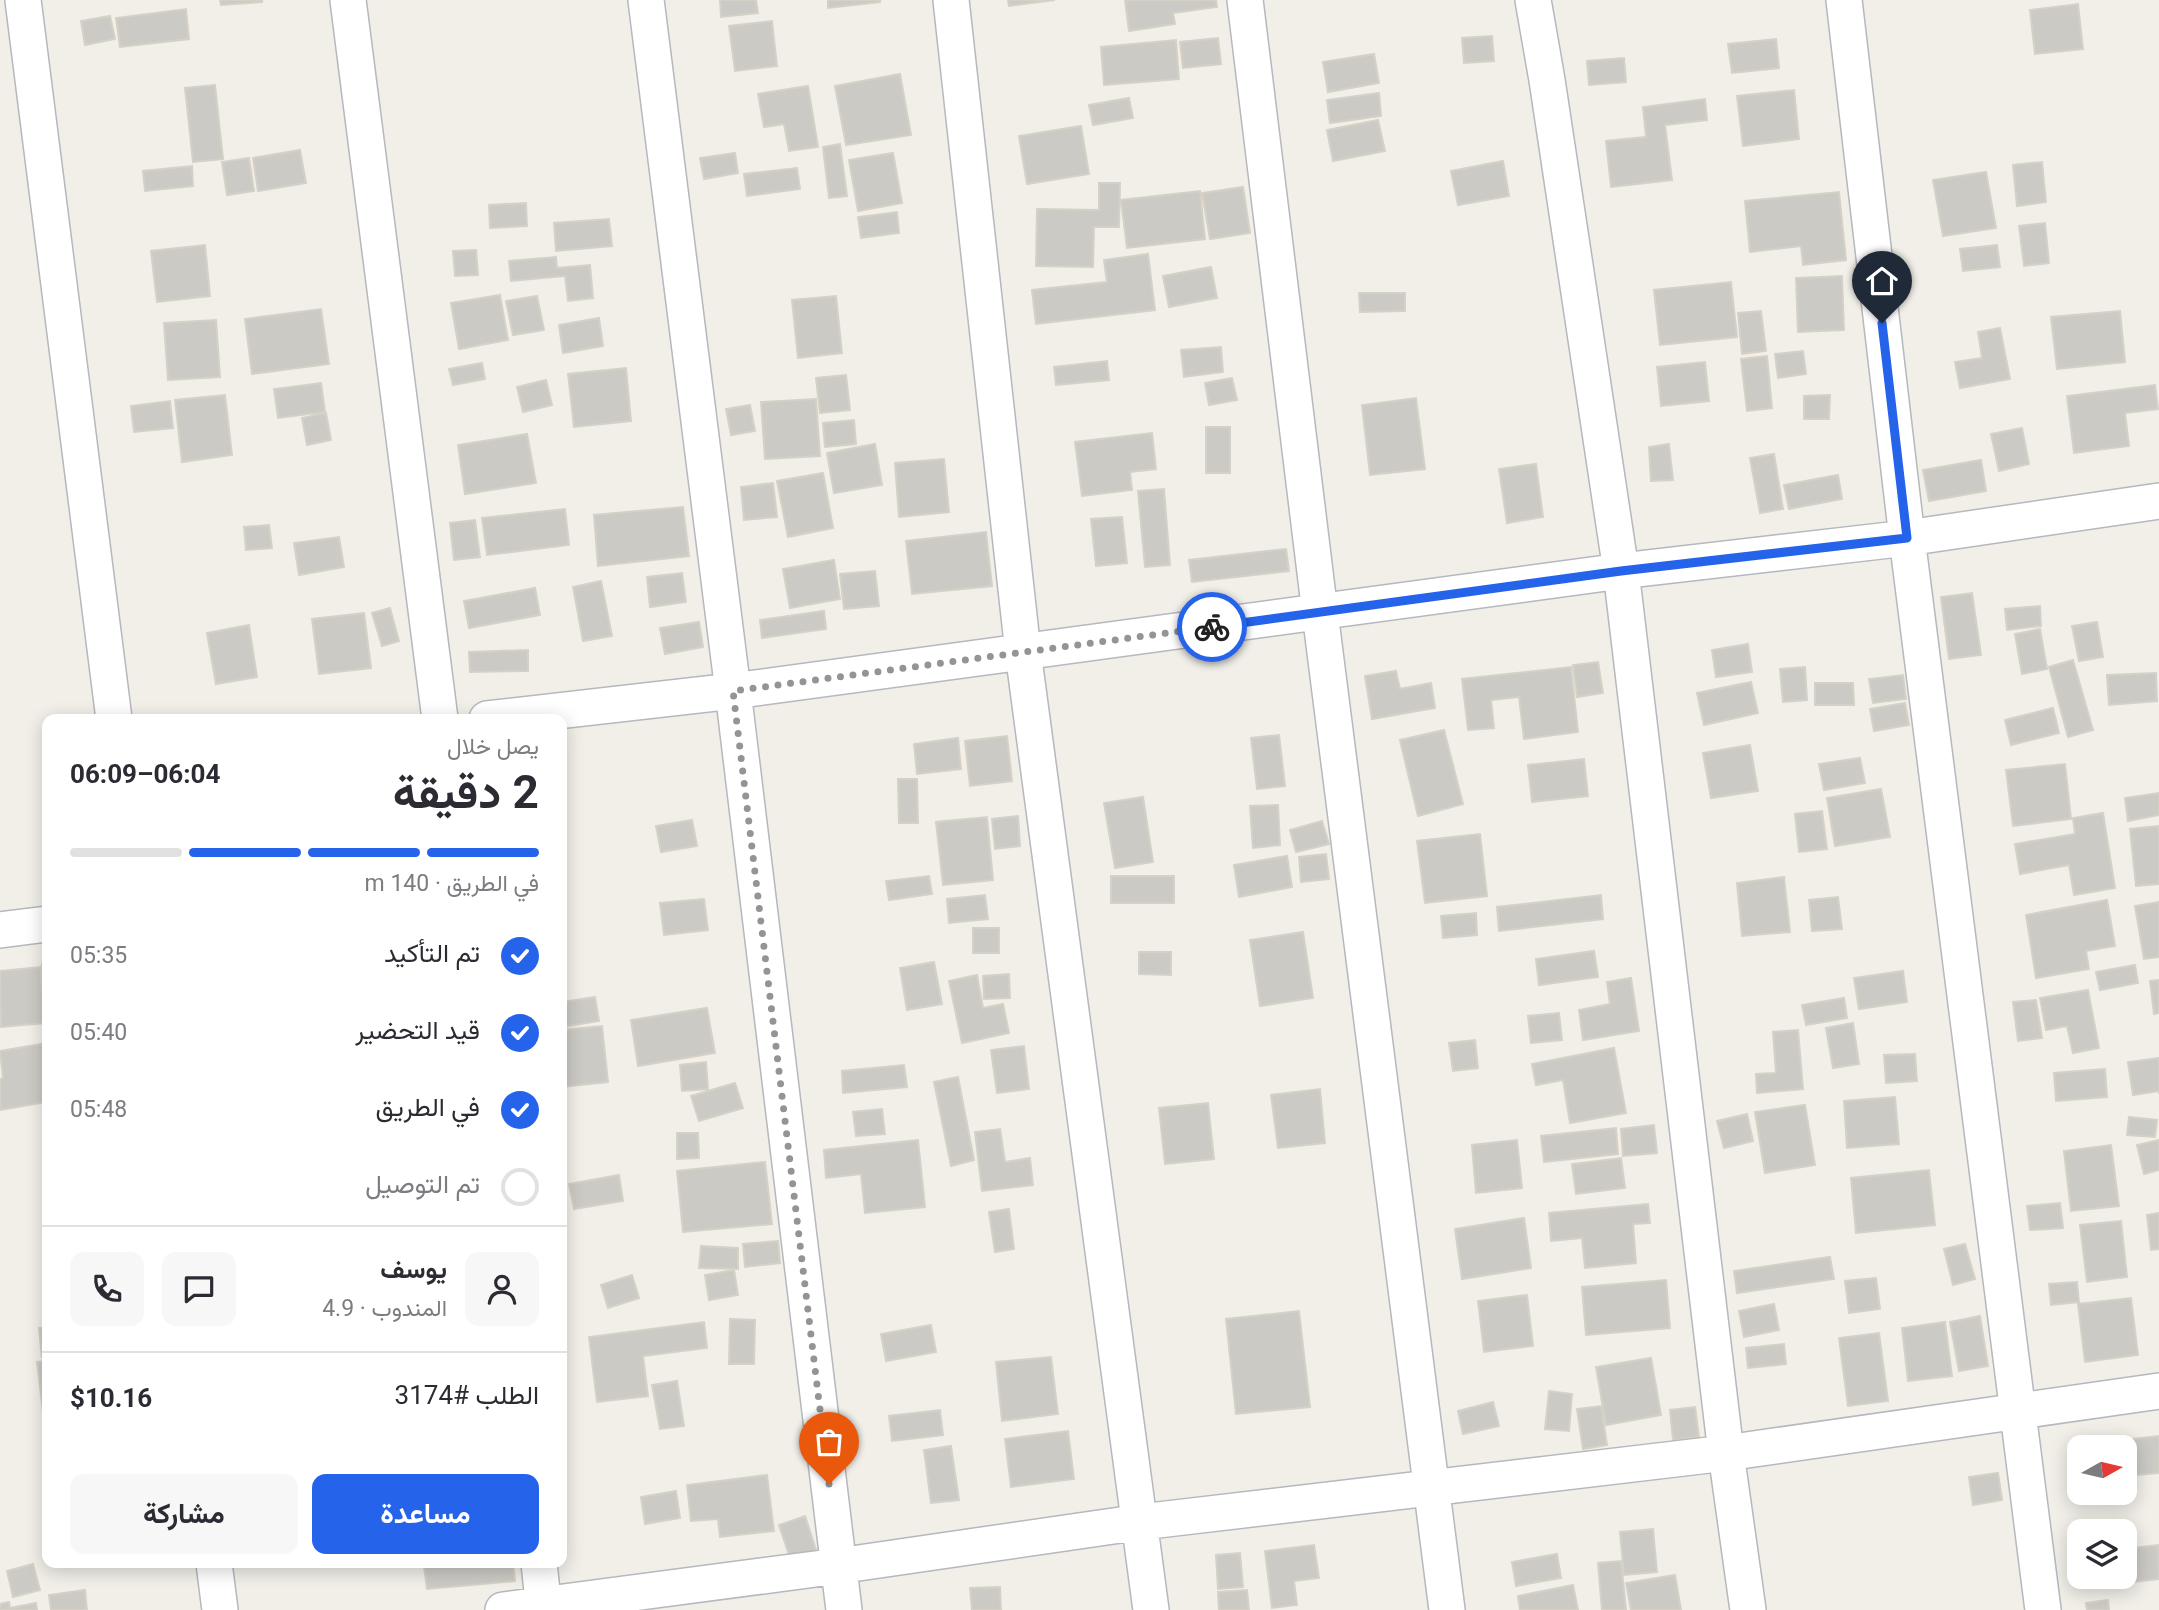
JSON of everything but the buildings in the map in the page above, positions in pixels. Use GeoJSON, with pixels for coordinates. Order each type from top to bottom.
{"type":"FeatureCollection","features":[{"type":"Feature","properties":{"kind":"street"},"geometry":{"type":"LineString","coordinates":[[23,0],[113,714]]}},
{"type":"Feature","properties":{"kind":"street"},"geometry":{"type":"LineString","coordinates":[[348,0],[439,714]]}},
{"type":"Feature","properties":{"kind":"street"},"geometry":{"type":"LineString","coordinates":[[646,0],[844,1610]]}},
{"type":"Feature","properties":{"kind":"street"},"geometry":{"type":"LineString","coordinates":[[951,0],[1023,652],[1151,1610]]}},
{"type":"Feature","properties":{"kind":"street"},"geometry":{"type":"LineString","coordinates":[[1245,0],[1447,1610]]}},
{"type":"Feature","properties":{"kind":"street"},"geometry":{"type":"LineString","coordinates":[[1533,0],[1621,571],[1726,1453],[1748,1610]]}},
{"type":"Feature","properties":{"kind":"street"},"geometry":{"type":"LineString","coordinates":[[1844,0],[1907,538],[2043,1610]]}},
{"type":"Feature","properties":{"kind":"street"},"geometry":{"type":"LineString","coordinates":[[531,714],[733,691],[1621,571],[1907,538],[2159,501]]}},
{"type":"Feature","properties":{"kind":"street"},"geometry":{"type":"LineString","coordinates":[[0,930],[42,926]]}},
{"type":"Feature","properties":{"kind":"street"},"geometry":{"type":"LineString","coordinates":[[503,1610],[544,1607],[1141,1522],[1726,1453],[2159,1391]]}},
{"type":"Feature","properties":{"kind":"street"},"geometry":{"type":"LineString","coordinates":[[215,1568],[220,1610]]}},
{"type":"Feature","properties":{"kind":"street"},"geometry":{"type":"LineString","coordinates":[[539,1568],[544,1607]]}},
{"type":"Feature","properties":{"kind":"way so far"},"geometry":{"type":"LineString","coordinates":[[829,1484],[733,691],[1212,627]]}},
{"type":"Feature","properties":{"kind":"route"},"geometry":{"type":"LineString","coordinates":[[1212,627],[1621,571],[1907,538],[1882,323]]}}]}
